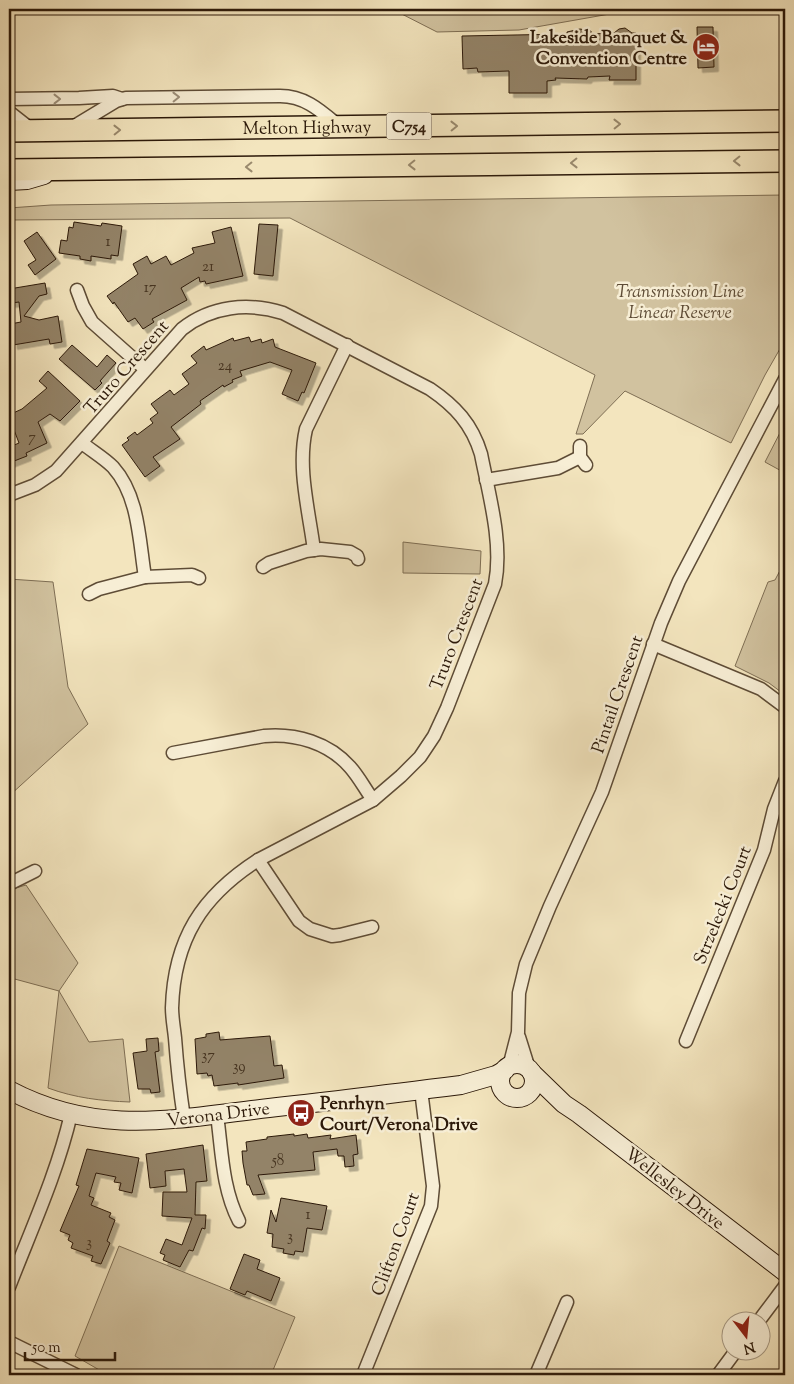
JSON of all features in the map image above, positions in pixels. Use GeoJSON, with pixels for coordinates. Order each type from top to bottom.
{"type":"FeatureCollection","features":[{"type":"Feature","properties":{"kind":"highway","name":"Melton Highway"},"geometry":{"type":"LineString","coordinates":[[9,131],[785,121]]}},
{"type":"Feature","properties":{"kind":"highway","name":"C754"},"geometry":{"type":"LineString","coordinates":[[9,170],[785,161]]}},
{"type":"Feature","properties":{"kind":"street"},"geometry":{"type":"LineString","coordinates":[[9,99],[113,96],[122,99],[294,96],[311,104],[341,127]]}},
{"type":"Feature","properties":{"kind":"street"},"geometry":{"type":"LineString","coordinates":[[66,131],[122,99]]}},
{"type":"Feature","properties":{"kind":"street"},"geometry":{"type":"LineString","coordinates":[[9,112],[33,131]]}},
{"type":"Feature","properties":{"kind":"street"},"geometry":{"type":"LineString","coordinates":[[9,181],[27,180],[61,169]]}},
{"type":"Feature","properties":{"kind":"street"},"geometry":{"type":"LineString","coordinates":[[77,290],[92,322],[144,369]]}},
{"type":"Feature","properties":{"kind":"street","name":"Truro Crescent"},"geometry":{"type":"LineString","coordinates":[[9,495],[35,485],[56,471],[144,369],[182,329],[205,315],[227,308],[254,306],[283,312],[347,345],[430,389],[445,399],[465,419],[477,440],[498,545],[496,584],[447,708],[428,746],[411,766],[372,800],[258,860],[232,878],[210,898],[198,915],[186,937],[175,980],[172,1009],[184,1118]]}},
{"type":"Feature","properties":{"kind":"street"},"geometry":{"type":"LineString","coordinates":[[314,550],[303,467],[304,438],[306,429],[347,345]]}},
{"type":"Feature","properties":{"kind":"street","name":"Pintail Crescent"},"geometry":{"type":"LineString","coordinates":[[507,1068],[518,1032],[519,993],[526,964],[602,792],[653,644],[679,581],[785,379]]}},
{"type":"Feature","properties":{"kind":"street"},"geometry":{"type":"LineString","coordinates":[[82,443],[113,467],[128,491],[134,509],[145,577]]}},
{"type":"Feature","properties":{"kind":"street"},"geometry":{"type":"LineString","coordinates":[[486,480],[558,468],[582,456]]}},
{"type":"Feature","properties":{"kind":"street"},"geometry":{"type":"LineString","coordinates":[[263,567],[314,550],[350,552],[357,556],[358,559]]}},
{"type":"Feature","properties":{"kind":"street"},"geometry":{"type":"LineString","coordinates":[[89,594],[98,589],[145,577],[192,575],[199,578]]}},
{"type":"Feature","properties":{"kind":"street"},"geometry":{"type":"LineString","coordinates":[[653,644],[761,689],[785,706]]}},
{"type":"Feature","properties":{"kind":"street"},"geometry":{"type":"LineString","coordinates":[[172,753],[264,736],[296,737],[324,747],[343,760],[352,768],[372,800]]}},
{"type":"Feature","properties":{"kind":"street","name":"Strzelecki Court"},"geometry":{"type":"LineString","coordinates":[[686,1041],[764,850],[774,809],[785,781]]}},
{"type":"Feature","properties":{"kind":"street"},"geometry":{"type":"LineString","coordinates":[[258,860],[299,921],[310,929],[332,936],[372,927]]}},
{"type":"Feature","properties":{"kind":"street"},"geometry":{"type":"LineString","coordinates":[[9,884],[36,871]]}},
{"type":"Feature","properties":{"kind":"street","name":"Pintail Crescent"},"geometry":{"type":"LineString","coordinates":[[518,1032],[530,1071]]}},
{"type":"Feature","properties":{"kind":"street"},"geometry":{"type":"LineString","coordinates":[[519,1065],[530,1071],[534,1082],[531,1091],[516,1095],[503,1090],[501,1080],[507,1068],[519,1065]]}},
{"type":"Feature","properties":{"kind":"street","name":"Verona Drive"},"geometry":{"type":"LineString","coordinates":[[9,1090],[55,1110],[71,1114],[124,1122],[144,1122],[461,1085],[496,1076],[507,1068]]}},
{"type":"Feature","properties":{"kind":"street","name":"Wellesley Drive"},"geometry":{"type":"LineString","coordinates":[[530,1071],[564,1104],[785,1272]]}},
{"type":"Feature","properties":{"kind":"street","name":"Verona Drive"},"geometry":{"type":"LineString","coordinates":[[461,1085],[516,1095]]}},
{"type":"Feature","properties":{"kind":"street","name":"Clifton Court"},"geometry":{"type":"LineString","coordinates":[[363,1375],[431,1206],[433,1186],[421,1090]]}},
{"type":"Feature","properties":{"kind":"street","name":"Wellesley Drive"},"geometry":{"type":"LineString","coordinates":[[516,1095],[539,1097],[564,1104]]}},
{"type":"Feature","properties":{"kind":"street"},"geometry":{"type":"LineString","coordinates":[[9,1288],[55,1172],[71,1114]]}},
{"type":"Feature","properties":{"kind":"street"},"geometry":{"type":"LineString","coordinates":[[217,1114],[226,1189],[239,1221]]}},
{"type":"Feature","properties":{"kind":"street"},"geometry":{"type":"LineString","coordinates":[[766,1312],[785,1286]]}},
{"type":"Feature","properties":{"kind":"street"},"geometry":{"type":"LineString","coordinates":[[536,1375],[566,1302]]}},
{"type":"Feature","properties":{"kind":"street"},"geometry":{"type":"LineString","coordinates":[[9,1342],[76,1375]]}},
{"type":"Feature","properties":{"kind":"street"},"geometry":{"type":"LineString","coordinates":[[718,1375],[728,1362]]}},
{"type":"Feature","properties":{"kind":"green space"},"geometry":{"type":"Polygon","coordinates":[[[392,9],[632,9],[519,30],[437,32],[392,9]]]}},
{"type":"Feature","properties":{"kind":"green space","name":"Transmission Line Linear Reserve"},"geometry":{"type":"Polygon","coordinates":[[[785,195],[785,340],[731,443],[625,391],[583,434],[576,434],[595,375],[290,218],[9,220],[9,208],[51,205],[785,195]]]}},
{"type":"Feature","properties":{"kind":"green space"},"geometry":{"type":"Polygon","coordinates":[[[785,423],[785,473],[765,462],[785,423]]]}},
{"type":"Feature","properties":{"kind":"green space"},"geometry":{"type":"Polygon","coordinates":[[[403,542],[481,551],[480,574],[403,573],[403,542]]]}},
{"type":"Feature","properties":{"kind":"green space"},"geometry":{"type":"Polygon","coordinates":[[[785,561],[785,695],[769,683],[735,666],[768,582],[775,580],[785,561]]]}},
{"type":"Feature","properties":{"kind":"green space"},"geometry":{"type":"Polygon","coordinates":[[[9,579],[53,582],[68,687],[88,724],[9,796],[9,579]]]}},
{"type":"Feature","properties":{"kind":"green space"},"geometry":{"type":"Polygon","coordinates":[[[26,885],[78,963],[59,991],[11,978],[9,981],[9,890],[26,885]]]}},
{"type":"Feature","properties":{"kind":"green space"},"geometry":{"type":"Polygon","coordinates":[[[59,991],[89,1042],[123,1039],[130,1102],[89,1098],[48,1088],[59,991]]]}},
{"type":"Feature","properties":{"kind":"green space"},"geometry":{"type":"Polygon","coordinates":[[[119,1246],[295,1317],[271,1375],[108,1375],[75,1356],[119,1246]]]}},
{"type":"Feature","properties":{"kind":"building","name":"Lakeside Banquet & Convention Centre"},"geometry":{"type":"Polygon","coordinates":[[[697,27],[713,27],[714,67],[698,68],[697,27]]]}},
{"type":"Feature","properties":{"kind":"building","name":"Lakeside Banquet & Convention Centre"},"geometry":{"type":"Polygon","coordinates":[[[625,28],[632,33],[636,33],[636,80],[609,80],[610,76],[588,77],[587,79],[555,78],[556,80],[547,81],[547,93],[509,93],[509,71],[478,72],[477,68],[463,69],[462,36],[567,34],[567,32],[580,29],[591,31],[591,34],[614,33],[619,29],[625,28]]]}},
{"type":"Feature","properties":{"kind":"building"},"geometry":{"type":"Polygon","coordinates":[[[74,222],[101,226],[102,223],[122,226],[118,256],[111,255],[111,259],[91,256],[91,261],[80,259],[80,256],[59,253],[61,240],[67,241],[69,227],[73,228],[74,222]]]}},
{"type":"Feature","properties":{"kind":"building"},"geometry":{"type":"Polygon","coordinates":[[[259,224],[278,225],[273,276],[254,274],[259,224]]]}},
{"type":"Feature","properties":{"kind":"building"},"geometry":{"type":"Polygon","coordinates":[[[231,227],[243,276],[206,284],[205,281],[200,282],[199,277],[181,288],[187,300],[152,319],[154,322],[143,329],[135,318],[128,322],[114,302],[113,304],[107,296],[138,274],[133,264],[147,256],[151,264],[166,256],[171,265],[194,253],[192,248],[215,243],[212,232],[231,227]]]}},
{"type":"Feature","properties":{"kind":"building"},"geometry":{"type":"Polygon","coordinates":[[[37,232],[56,259],[35,275],[28,265],[36,260],[24,241],[37,232]]]}},
{"type":"Feature","properties":{"kind":"building"},"geometry":{"type":"Polygon","coordinates":[[[45,283],[47,294],[39,296],[24,316],[39,320],[58,316],[62,342],[50,344],[49,339],[13,345],[10,324],[21,322],[19,302],[11,303],[9,289],[45,283]]]}},
{"type":"Feature","properties":{"kind":"building"},"geometry":{"type":"Polygon","coordinates":[[[249,337],[251,342],[261,339],[262,343],[273,339],[275,347],[316,363],[304,393],[302,392],[298,401],[282,394],[292,370],[270,362],[240,371],[242,376],[232,380],[233,382],[224,387],[223,385],[200,401],[201,404],[171,427],[180,439],[153,457],[160,466],[145,477],[122,445],[135,432],[137,435],[153,423],[150,419],[158,413],[151,404],[170,390],[174,395],[189,384],[182,374],[197,363],[191,356],[204,346],[206,350],[233,338],[234,341],[249,337]]]}},
{"type":"Feature","properties":{"kind":"building"},"geometry":{"type":"Polygon","coordinates":[[[72,345],[97,367],[107,355],[116,363],[100,381],[102,383],[95,390],[59,359],[72,345]]]}},
{"type":"Feature","properties":{"kind":"building"},"geometry":{"type":"Polygon","coordinates":[[[48,371],[80,401],[60,421],[50,414],[38,422],[47,443],[26,453],[27,456],[9,463],[9,450],[14,449],[12,446],[19,443],[11,422],[14,421],[11,414],[22,409],[47,388],[39,381],[48,371]]]}},
{"type":"Feature","properties":{"kind":"building"},"geometry":{"type":"Polygon","coordinates":[[[219,1032],[220,1040],[270,1036],[274,1066],[282,1065],[284,1078],[238,1085],[238,1083],[214,1086],[212,1075],[208,1076],[207,1073],[197,1074],[195,1039],[206,1037],[206,1034],[219,1032]]]}},
{"type":"Feature","properties":{"kind":"building"},"geometry":{"type":"Polygon","coordinates":[[[158,1038],[159,1051],[155,1052],[160,1092],[151,1093],[150,1089],[138,1089],[133,1053],[147,1051],[146,1039],[158,1038]]]}},
{"type":"Feature","properties":{"kind":"building"},"geometry":{"type":"Polygon","coordinates":[[[294,1134],[294,1136],[307,1134],[308,1138],[331,1135],[330,1139],[356,1135],[358,1154],[353,1155],[354,1166],[345,1167],[344,1156],[338,1156],[337,1149],[313,1152],[315,1170],[258,1175],[265,1194],[253,1195],[249,1185],[247,1185],[243,1163],[242,1151],[247,1151],[246,1142],[294,1134]]]}},
{"type":"Feature","properties":{"kind":"building"},"geometry":{"type":"Polygon","coordinates":[[[203,1145],[207,1181],[196,1182],[195,1215],[206,1215],[205,1229],[202,1228],[193,1251],[189,1250],[180,1267],[163,1260],[165,1255],[160,1253],[166,1239],[182,1245],[192,1218],[162,1216],[163,1192],[187,1192],[184,1169],[165,1171],[166,1186],[150,1188],[146,1154],[203,1145]]]}},
{"type":"Feature","properties":{"kind":"building"},"geometry":{"type":"Polygon","coordinates":[[[87,1149],[139,1158],[132,1193],[119,1190],[121,1183],[114,1182],[116,1177],[96,1173],[89,1196],[94,1198],[91,1205],[111,1213],[109,1217],[115,1220],[107,1241],[110,1243],[101,1264],[91,1261],[93,1256],[71,1248],[73,1243],[68,1240],[70,1235],[60,1231],[79,1186],[76,1185],[87,1149]]]}},
{"type":"Feature","properties":{"kind":"building"},"geometry":{"type":"Polygon","coordinates":[[[281,1198],[327,1206],[322,1230],[307,1228],[303,1252],[295,1251],[294,1255],[283,1253],[284,1249],[272,1247],[273,1234],[267,1233],[271,1210],[276,1222],[281,1198]]]}},
{"type":"Feature","properties":{"kind":"building"},"geometry":{"type":"Polygon","coordinates":[[[244,1254],[260,1260],[257,1269],[280,1278],[271,1301],[247,1291],[245,1295],[230,1289],[244,1254]]]}},
{"type":"Feature","properties":{"kind":"place","name":"Lakeside Banquet & Convention Centre"},"geometry":{"type":"Point","coordinates":[706,47]}},
{"type":"Feature","properties":{"kind":"place","name":"Penrhyn Court/Verona Drive"},"geometry":{"type":"Point","coordinates":[301,1113]}}]}
